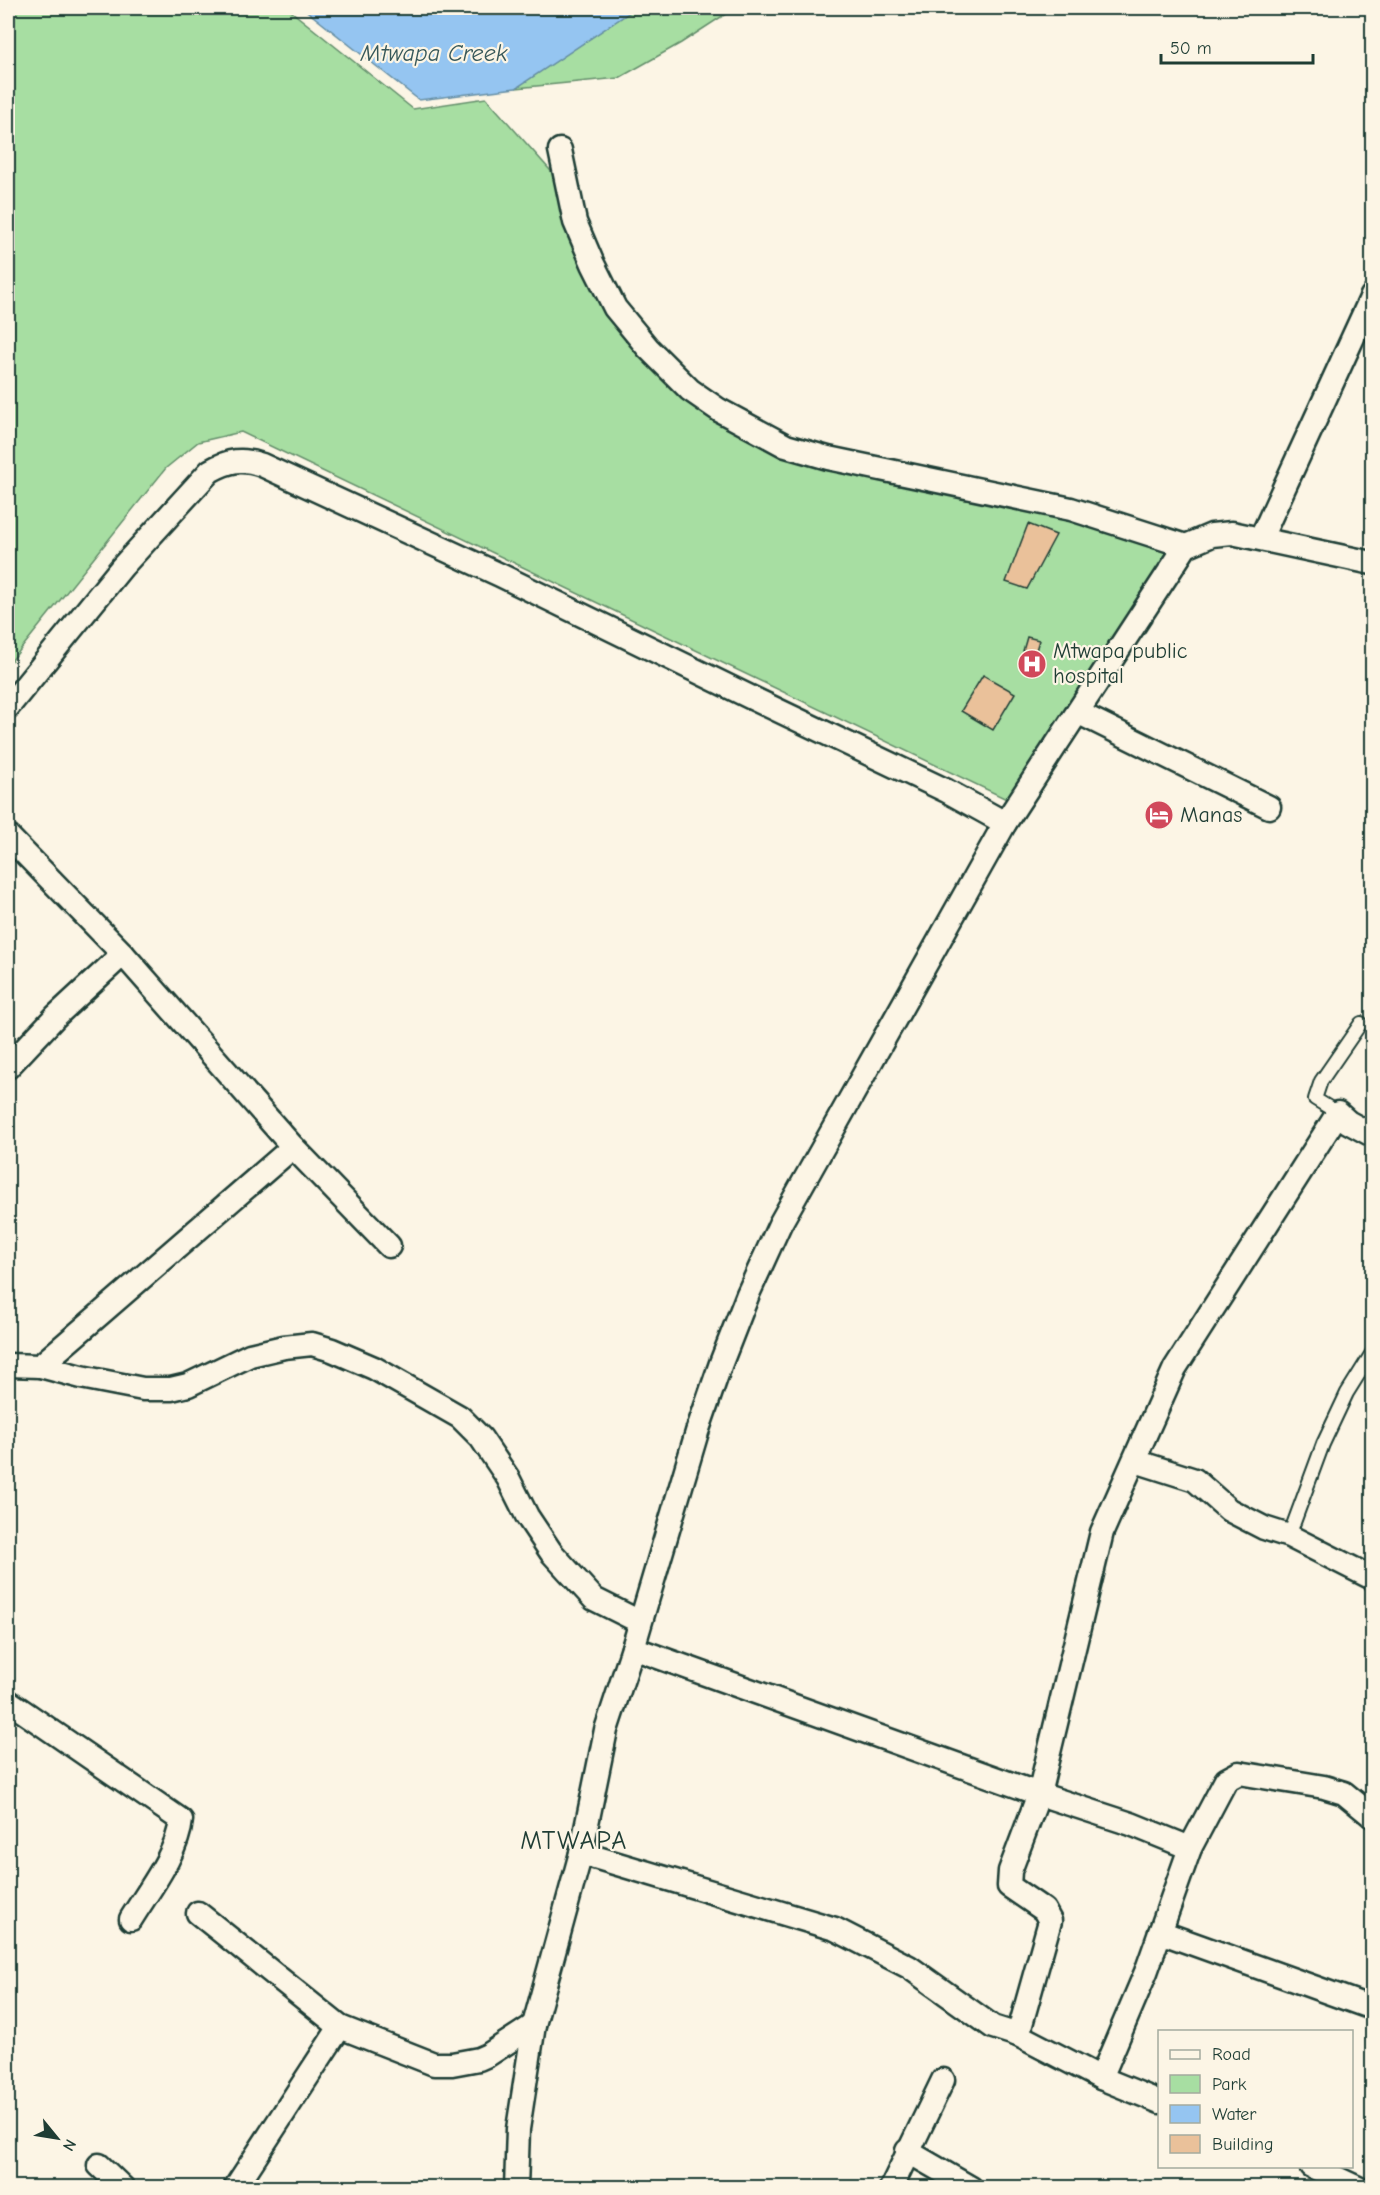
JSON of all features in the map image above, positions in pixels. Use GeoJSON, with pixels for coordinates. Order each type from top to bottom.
{"type":"FeatureCollection","features":[{"type":"Feature","properties":{"kind":"street"},"geometry":{"type":"LineString","coordinates":[[560,150],[575,222],[615,308],[648,348],[690,390],[719,410],[786,446],[828,458],[1071,509],[1186,546]]}},
{"type":"Feature","properties":{"kind":"street"},"geometry":{"type":"LineString","coordinates":[[1261,538],[1372,296]]}},
{"type":"Feature","properties":{"kind":"street"},"geometry":{"type":"LineString","coordinates":[[8,707],[122,567],[210,471],[223,463],[248,460],[500,575],[947,791],[1005,823]]}},
{"type":"Feature","properties":{"kind":"street"},"geometry":{"type":"LineString","coordinates":[[516,2187],[518,2128],[534,2025],[581,1853],[606,1730],[633,1648],[697,1432],[748,1294],[780,1224],[1005,823],[1186,546],[1212,535],[1232,533],[1370,561]]}},
{"type":"Feature","properties":{"kind":"street"},"geometry":{"type":"LineString","coordinates":[[1079,713],[1269,807]]}},
{"type":"Feature","properties":{"kind":"street"},"geometry":{"type":"LineString","coordinates":[[8,836],[123,954],[293,1147],[389,1246]]}},
{"type":"Feature","properties":{"kind":"street"},"geometry":{"type":"LineString","coordinates":[[8,1067],[56,1016],[123,954]]}},
{"type":"Feature","properties":{"kind":"street"},"geometry":{"type":"LineString","coordinates":[[1018,2035],[1050,1921],[1044,1910],[1009,1886],[1010,1871],[1038,1794],[1102,1532],[1175,1368],[1338,1113],[1348,1122],[1372,1135]]}},
{"type":"Feature","properties":{"kind":"street"},"geometry":{"type":"LineString","coordinates":[[40,1366],[293,1147]]}},
{"type":"Feature","properties":{"kind":"street"},"geometry":{"type":"LineString","coordinates":[[8,1365],[40,1366],[81,1377],[143,1389],[171,1389],[188,1385],[250,1355],[284,1347],[312,1344],[363,1363],[426,1396],[460,1417],[481,1438],[508,1478],[527,1516],[551,1552],[594,1599],[640,1622]]}},
{"type":"Feature","properties":{"kind":"street"},"geometry":{"type":"LineString","coordinates":[[1135,1461],[1195,1480],[1229,1510],[1264,1528],[1289,1536],[1372,1578]]}},
{"type":"Feature","properties":{"kind":"street"},"geometry":{"type":"LineString","coordinates":[[633,1648],[1038,1794],[1131,1824],[1190,1848]]}},
{"type":"Feature","properties":{"kind":"street"},"geometry":{"type":"LineString","coordinates":[[8,1701],[181,1820],[180,1829],[167,1859],[131,1919]]}},
{"type":"Feature","properties":{"kind":"street"},"geometry":{"type":"LineString","coordinates":[[1101,2078],[1146,1972],[1190,1848],[1226,1780],[1239,1773],[1324,1787],[1344,1793],[1372,1816]]}},
{"type":"Feature","properties":{"kind":"street"},"geometry":{"type":"LineString","coordinates":[[581,1853],[835,1929],[909,1967],[993,2027],[1018,2035],[1101,2078],[1158,2101]]}},
{"type":"Feature","properties":{"kind":"street"},"geometry":{"type":"LineString","coordinates":[[198,1913],[340,2027],[434,2064],[452,2064],[488,2055],[534,2025]]}},
{"type":"Feature","properties":{"kind":"street"},"geometry":{"type":"LineString","coordinates":[[1160,1932],[1372,2008]]}},
{"type":"Feature","properties":{"kind":"street"},"geometry":{"type":"LineString","coordinates":[[235,2187],[340,2027]]}},
{"type":"Feature","properties":{"kind":"street"},"geometry":{"type":"LineString","coordinates":[[891,2187],[943,2080]]}},
{"type":"Feature","properties":{"kind":"street"},"geometry":{"type":"LineString","coordinates":[[907,2151],[971,2187]]}},
{"type":"Feature","properties":{"kind":"street"},"geometry":{"type":"LineString","coordinates":[[99,2165],[123,2187]]}},
{"type":"Feature","properties":{"kind":"street"},"geometry":{"type":"LineString","coordinates":[[1315,2168],[1358,2187]]}},
{"type":"Feature","properties":{"kind":"lane"},"geometry":{"type":"LineString","coordinates":[[1338,1113],[1315,1099],[1321,1081],[1362,1023]]}},
{"type":"Feature","properties":{"kind":"lane"},"geometry":{"type":"LineString","coordinates":[[1289,1536],[1332,1424],[1347,1393],[1372,1353]]}},
{"type":"Feature","properties":{"kind":"green space"},"geometry":{"type":"Polygon","coordinates":[[[8,8],[287,8],[413,109],[486,98],[557,178],[587,266],[722,421],[1174,545],[1019,805],[241,432],[198,442],[166,468],[8,665],[8,8]]]}},
{"type":"Feature","properties":{"kind":"green space"},"geometry":{"type":"Polygon","coordinates":[[[636,8],[735,8],[681,43],[619,78],[516,88],[636,8]]]}},
{"type":"Feature","properties":{"kind":"water","name":"Mtwapa Creek"},"geometry":{"type":"Polygon","coordinates":[[[303,8],[636,8],[516,88],[419,100],[303,8]]]}},
{"type":"Feature","properties":{"kind":"building"},"geometry":{"type":"Polygon","coordinates":[[[1028,524],[1056,535],[1027,589],[1006,582],[1028,524]]]}},
{"type":"Feature","properties":{"kind":"building"},"geometry":{"type":"Polygon","coordinates":[[[1027,637],[1039,640],[1035,654],[1023,651],[1027,637]]]}},
{"type":"Feature","properties":{"kind":"building"},"geometry":{"type":"Polygon","coordinates":[[[983,675],[1015,693],[993,730],[961,711],[983,675]]]}},
{"type":"Feature","properties":{"kind":"place","name":"Mtwapa public hospital"},"geometry":{"type":"Point","coordinates":[1032,664]}},
{"type":"Feature","properties":{"kind":"place","name":"Manas"},"geometry":{"type":"Point","coordinates":[1159,815]}},
{"type":"Feature","properties":{"kind":"district","name":"MTWAPA"},"geometry":{"type":"Point","coordinates":[574,1841]}}]}
